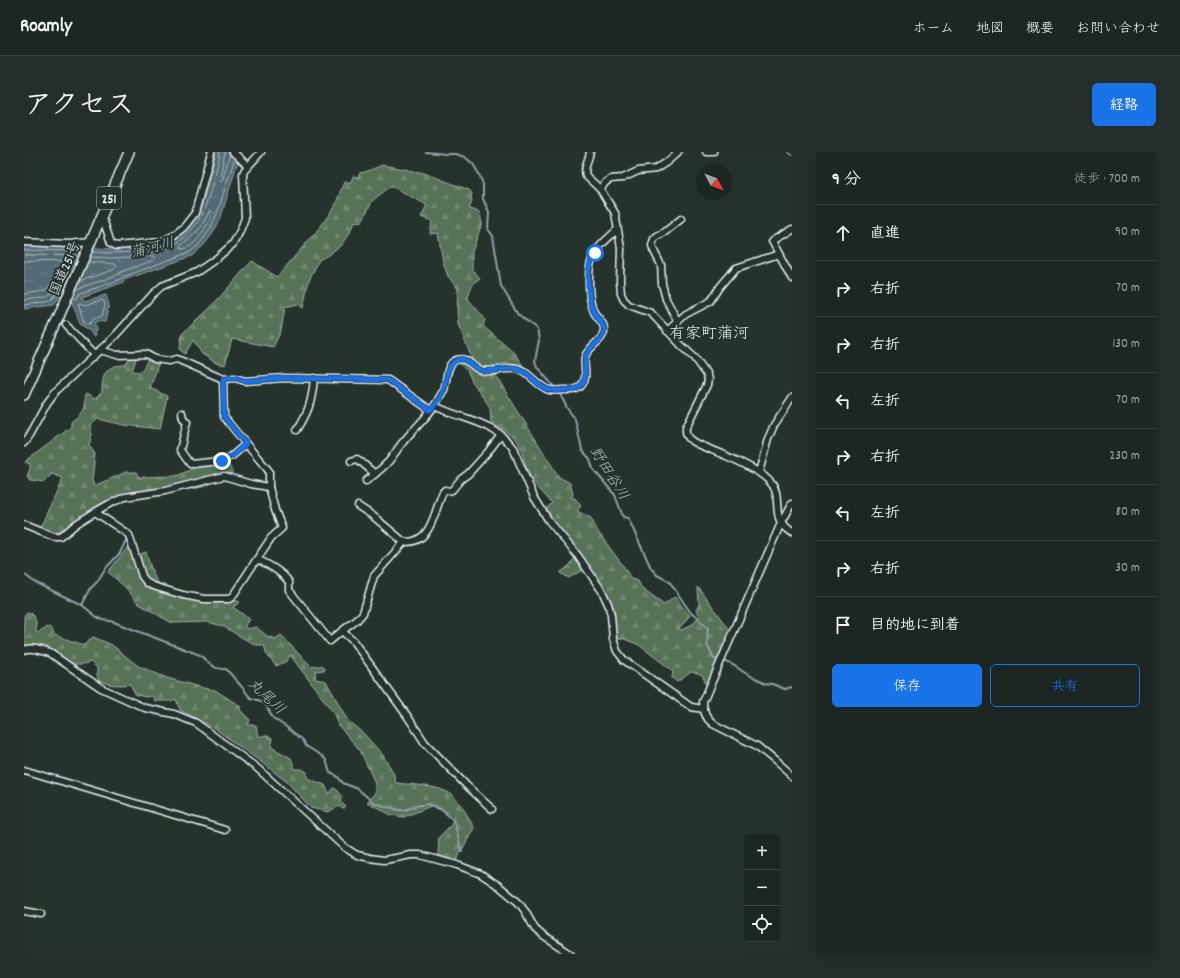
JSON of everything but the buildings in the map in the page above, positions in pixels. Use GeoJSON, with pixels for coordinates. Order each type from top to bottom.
{"type":"FeatureCollection","features":[{"type":"Feature","properties":{"kind":"highway","name":"国道251号"},"geometry":{"type":"LineString","coordinates":[[24,395],[129,152]]}},
{"type":"Feature","properties":{"kind":"street"},"geometry":{"type":"LineString","coordinates":[[102,214],[111,243],[116,246],[161,242],[173,236],[184,227],[196,213],[211,152]]}},
{"type":"Feature","properties":{"kind":"street"},"geometry":{"type":"LineString","coordinates":[[233,152],[248,166]]}},
{"type":"Feature","properties":{"kind":"street"},"geometry":{"type":"LineString","coordinates":[[24,443],[47,403],[56,391],[114,337],[153,294],[162,286],[198,272],[233,244],[245,218],[243,174],[261,152]]}},
{"type":"Feature","properties":{"kind":"street"},"geometry":{"type":"LineString","coordinates":[[590,152],[585,172],[589,180],[600,189],[615,213],[621,248],[620,281],[621,294],[624,300],[629,305],[651,313],[667,331],[696,358],[707,375],[707,385],[686,427],[687,437],[692,442],[759,472],[772,484],[775,489],[776,506],[781,523],[792,533]]}},
{"type":"Feature","properties":{"kind":"street"},"geometry":{"type":"LineString","coordinates":[[600,189],[611,179],[623,178],[638,171],[656,169],[678,152]]}},
{"type":"Feature","properties":{"kind":"street"},"geometry":{"type":"LineString","coordinates":[[706,152],[714,152]]}},
{"type":"Feature","properties":{"kind":"street"},"geometry":{"type":"LineString","coordinates":[[678,322],[666,299],[662,284],[662,265],[652,246],[654,239],[657,236],[665,232],[681,219]]}},
{"type":"Feature","properties":{"kind":"street"},"geometry":{"type":"LineString","coordinates":[[792,229],[772,241],[792,278]]}},
{"type":"Feature","properties":{"kind":"street"},"geometry":{"type":"LineString","coordinates":[[366,482],[388,462],[403,442],[433,408],[444,389],[450,366],[454,361],[466,360],[481,371],[516,369],[527,374],[542,386],[554,390],[577,389],[585,379],[585,356],[604,333],[604,327],[595,314],[591,304],[588,271],[591,260],[599,246],[617,230]]}},
{"type":"Feature","properties":{"kind":"street"},"geometry":{"type":"LineString","coordinates":[[24,242],[69,244],[90,243]]}},
{"type":"Feature","properties":{"kind":"street"},"geometry":{"type":"LineString","coordinates":[[667,331],[686,314],[710,301],[736,268],[779,254]]}},
{"type":"Feature","properties":{"kind":"street"},"geometry":{"type":"LineString","coordinates":[[66,324],[94,355]]}},
{"type":"Feature","properties":{"kind":"street"},"geometry":{"type":"LineString","coordinates":[[100,350],[117,355],[146,354],[155,359],[169,361],[177,359],[223,379],[235,378],[245,381],[284,378],[388,380],[433,408],[489,427],[501,435],[513,448],[534,497],[549,521],[578,556],[602,591],[611,615],[613,639],[617,651],[624,660],[691,707],[704,709]]}},
{"type":"Feature","properties":{"kind":"street"},"geometry":{"type":"LineString","coordinates":[[297,430],[311,403],[314,378]]}},
{"type":"Feature","properties":{"kind":"street"},"geometry":{"type":"LineString","coordinates":[[95,512],[129,536],[142,576],[153,586],[182,595],[204,599],[229,599],[236,593],[271,538],[282,528],[275,510],[269,487],[270,471],[224,417],[223,379]]}},
{"type":"Feature","properties":{"kind":"street"},"geometry":{"type":"LineString","coordinates":[[759,472],[771,432],[780,415],[792,398]]}},
{"type":"Feature","properties":{"kind":"street"},"geometry":{"type":"LineString","coordinates":[[182,413],[183,418],[187,422],[180,450],[190,464],[222,461],[232,456],[246,444]]}},
{"type":"Feature","properties":{"kind":"street"},"geometry":{"type":"LineString","coordinates":[[257,559],[285,576],[289,582],[288,590],[330,641],[363,613],[374,576],[404,542],[414,541],[423,535],[431,524],[443,492],[445,490],[452,490],[487,453],[501,435]]}},
{"type":"Feature","properties":{"kind":"street"},"geometry":{"type":"LineString","coordinates":[[351,461],[357,459],[375,474]]}},
{"type":"Feature","properties":{"kind":"street"},"geometry":{"type":"LineString","coordinates":[[24,524],[54,537],[61,536],[95,512],[125,497],[165,491],[224,476],[251,484],[269,487]]}},
{"type":"Feature","properties":{"kind":"street"},"geometry":{"type":"LineString","coordinates":[[792,503],[781,523],[703,702],[707,718],[713,724],[757,746],[792,776]]}},
{"type":"Feature","properties":{"kind":"street"},"geometry":{"type":"LineString","coordinates":[[358,506],[373,516],[404,542]]}},
{"type":"Feature","properties":{"kind":"street"},"geometry":{"type":"LineString","coordinates":[[342,631],[352,641],[408,717],[425,743],[492,809]]}},
{"type":"Feature","properties":{"kind":"street"},"geometry":{"type":"LineString","coordinates":[[24,650],[28,648],[50,653],[101,688],[145,708],[174,714],[196,723],[257,768],[344,847],[357,855],[384,860],[411,855],[420,855],[457,865],[481,874],[499,886],[518,902],[535,929],[542,936],[571,954]]}},
{"type":"Feature","properties":{"kind":"street"},"geometry":{"type":"LineString","coordinates":[[24,770],[225,830]]}},
{"type":"Feature","properties":{"kind":"street"},"geometry":{"type":"LineString","coordinates":[[24,910],[41,914]]}},
{"type":"Feature","properties":{"kind":"green space"},"geometry":{"type":"Polygon","coordinates":[[[383,165],[424,173],[469,190],[472,193],[470,209],[479,212],[482,223],[472,252],[472,269],[480,278],[471,287],[468,299],[485,319],[483,326],[515,354],[523,366],[507,363],[492,366],[494,373],[559,477],[570,483],[573,494],[571,498],[575,498],[581,506],[577,511],[591,518],[598,532],[631,579],[638,581],[642,589],[664,605],[675,597],[690,616],[682,626],[677,629],[681,630],[692,625],[699,617],[696,610],[699,605],[698,587],[731,631],[706,686],[702,675],[695,672],[691,672],[677,682],[672,678],[673,671],[639,645],[622,638],[616,639],[604,589],[589,566],[569,578],[560,573],[570,565],[578,553],[545,510],[552,503],[531,478],[517,441],[491,422],[490,407],[472,381],[467,370],[458,362],[467,364],[473,361],[458,324],[458,289],[448,276],[443,262],[438,233],[430,234],[432,221],[421,217],[427,205],[391,186],[373,200],[362,221],[354,222],[350,232],[341,245],[319,260],[309,280],[303,308],[298,304],[285,307],[281,331],[273,347],[232,339],[225,365],[216,363],[202,354],[193,340],[185,354],[180,350],[182,334],[210,308],[252,261],[277,277],[321,226],[335,206],[344,182],[351,182],[353,176],[358,177],[360,173],[383,165]]]}},
{"type":"Feature","properties":{"kind":"green space"},"geometry":{"type":"Polygon","coordinates":[[[131,357],[136,359],[132,371],[139,372],[144,367],[149,357],[159,362],[150,388],[167,396],[160,429],[124,425],[98,419],[90,425],[92,435],[89,445],[95,454],[92,480],[94,486],[126,472],[136,472],[139,477],[176,476],[213,460],[229,465],[233,473],[203,487],[124,494],[91,511],[63,531],[55,533],[40,528],[63,478],[52,474],[44,482],[30,480],[27,476],[30,469],[30,464],[25,462],[71,427],[71,422],[83,409],[86,394],[95,399],[102,392],[106,372],[118,365],[125,365],[131,357]]]}},
{"type":"Feature","properties":{"kind":"green space"},"geometry":{"type":"Polygon","coordinates":[[[128,547],[133,557],[146,552],[155,579],[168,590],[182,597],[198,601],[213,602],[234,600],[240,602],[233,607],[249,619],[244,627],[248,629],[256,627],[267,636],[275,639],[281,635],[311,667],[322,665],[325,668],[324,670],[316,671],[315,679],[326,681],[348,721],[364,734],[382,754],[393,772],[396,783],[439,789],[455,797],[474,828],[456,861],[438,855],[439,837],[451,825],[454,816],[440,808],[431,806],[404,817],[391,815],[367,802],[375,793],[375,783],[360,750],[338,725],[333,712],[290,655],[287,661],[276,666],[267,655],[264,645],[256,645],[223,626],[207,622],[172,623],[139,604],[126,588],[108,572],[128,547]]]}},
{"type":"Feature","properties":{"kind":"green space"},"geometry":{"type":"Polygon","coordinates":[[[27,612],[34,617],[36,632],[38,633],[50,627],[54,635],[84,645],[93,637],[112,645],[138,666],[167,678],[215,690],[240,706],[240,710],[250,720],[248,725],[256,725],[258,737],[266,735],[273,739],[271,747],[291,758],[295,769],[302,769],[307,772],[307,778],[325,785],[329,794],[334,788],[338,791],[342,796],[341,802],[346,807],[343,809],[339,806],[328,812],[311,808],[287,782],[261,762],[214,728],[180,710],[176,699],[171,701],[155,701],[152,696],[146,697],[136,695],[130,684],[114,685],[99,681],[97,668],[91,662],[74,664],[46,646],[28,645],[24,647],[24,616],[27,612]]]}},
{"type":"Feature","properties":{"kind":"water"},"geometry":{"type":"Polygon","coordinates":[[[216,152],[239,152],[238,161],[220,220],[213,233],[204,245],[192,256],[124,280],[124,282],[82,297],[84,301],[106,295],[109,305],[105,322],[95,322],[95,327],[98,329],[94,333],[94,337],[88,329],[81,325],[71,300],[60,296],[54,305],[24,309],[24,246],[111,249],[157,247],[167,243],[185,231],[199,213],[216,152]]]}},
{"type":"Feature","properties":{"kind":"waterway","name":"野田谷川"},"geometry":{"type":"LineString","coordinates":[[426,152],[455,154],[465,157],[473,164],[479,174],[483,184],[483,199],[489,212],[488,229],[493,236],[501,286],[518,314],[537,329],[539,340],[535,361],[537,367],[556,389]]}},
{"type":"Feature","properties":{"kind":"waterway"},"geometry":{"type":"LineString","coordinates":[[788,152],[792,155]]}},
{"type":"Feature","properties":{"kind":"waterway","name":"野田谷川"},"geometry":{"type":"LineString","coordinates":[[559,392],[567,408],[575,419],[582,450],[590,459],[593,469],[615,495],[623,517],[628,518],[651,568],[657,575],[670,582],[690,612],[708,628],[707,645],[714,659],[719,660]]}},
{"type":"Feature","properties":{"kind":"waterway"},"geometry":{"type":"LineString","coordinates":[[82,605],[91,588],[97,582],[105,569],[120,553],[127,538]]}},
{"type":"Feature","properties":{"kind":"waterway","name":"丸尾川"},"geometry":{"type":"LineString","coordinates":[[24,574],[34,582],[82,605],[103,620],[111,621],[200,655],[214,667],[226,669],[251,698],[261,701],[266,705],[273,718],[303,740],[306,746],[322,756],[326,760],[330,773],[337,776],[343,783],[358,789],[374,803],[399,810],[405,810],[415,806],[428,804],[442,810],[454,822],[462,852]]}},
{"type":"Feature","properties":{"kind":"waterway","name":"野田谷川"},"geometry":{"type":"LineString","coordinates":[[723,661],[765,683],[785,689],[792,687]]}},
{"type":"Feature","properties":{"kind":"district","name":"有家町蒲河"},"geometry":{"type":"Point","coordinates":[709,332]}},
{"type":"Feature","properties":{"kind":"route"},"geometry":{"type":"LineString","coordinates":[[222,461],[232,456],[246,444],[224,417],[223,379],[235,378],[245,381],[284,378],[388,380],[430,410],[435,406],[444,389],[450,366],[454,361],[462,359],[468,361],[481,371],[516,369],[522,371],[549,390],[577,389],[581,386],[585,379],[585,356],[604,333],[604,327],[595,314],[589,294],[588,271],[595,253]]}},
{"type":"Feature","properties":{"kind":"water label","name":"蒲河川"},"geometry":{"type":"Point","coordinates":[152,247]}}]}
